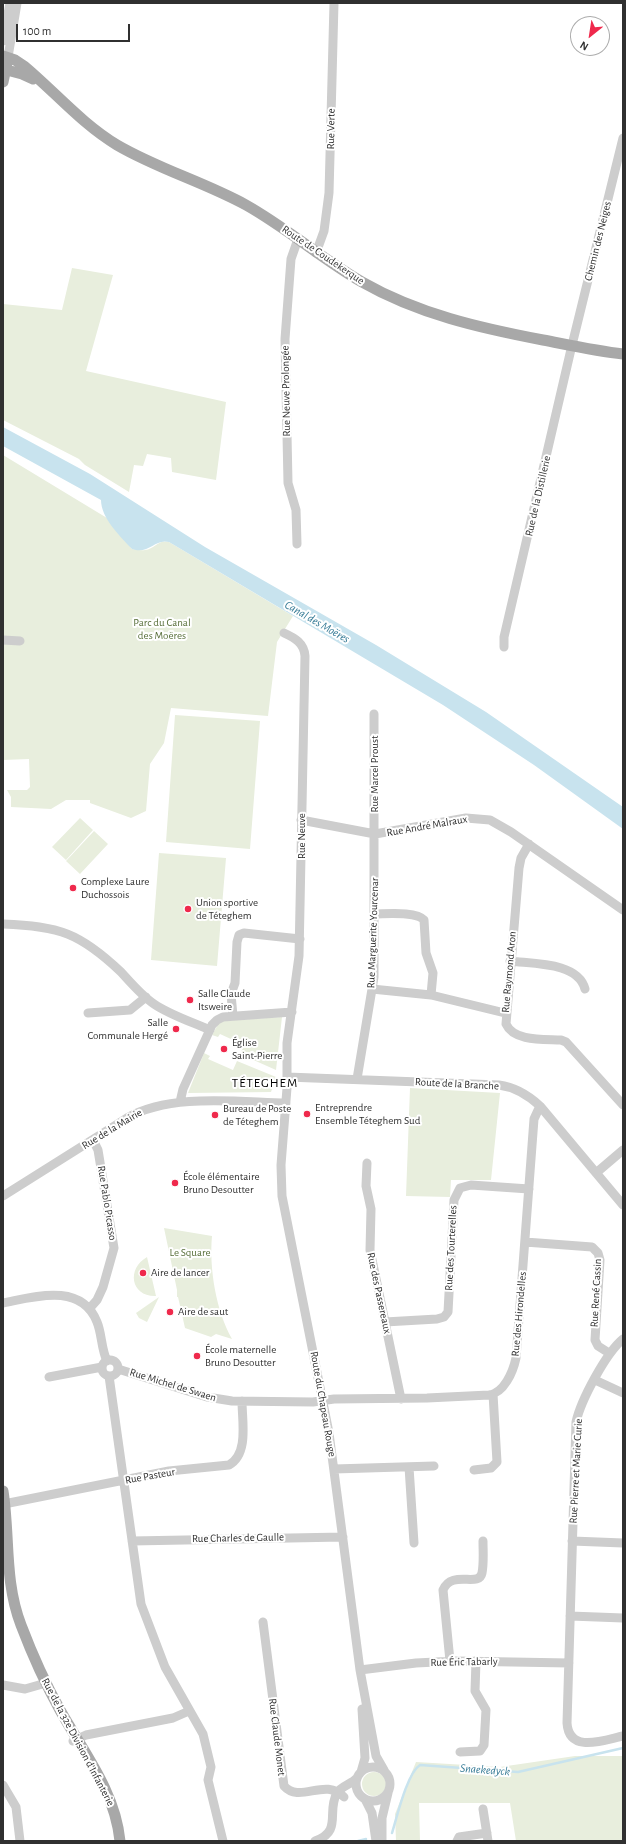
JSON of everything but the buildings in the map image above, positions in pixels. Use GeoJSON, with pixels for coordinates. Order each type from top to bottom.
{"type":"FeatureCollection","features":[{"type":"Feature","properties":{"kind":"main road"},"geometry":{"type":"LineString","coordinates":[[3,82],[6,57]]}},
{"type":"Feature","properties":{"kind":"main road","name":"Route de Coudekerque"},"geometry":{"type":"LineString","coordinates":[[6,57],[24,66],[94,129],[115,144],[144,159],[232,198],[274,222],[316,253],[376,290],[427,311],[495,330],[623,354]]}},
{"type":"Feature","properties":{"kind":"main road","name":"Route de Coudekerque"},"geometry":{"type":"LineString","coordinates":[[4,70],[26,75],[50,91]]}},
{"type":"Feature","properties":{"kind":"main road","name":"Rue de la 32e Division d'Infanterie"},"geometry":{"type":"LineString","coordinates":[[3,1491],[12,1594],[23,1630],[44,1684]]}},
{"type":"Feature","properties":{"kind":"main road","name":"Rue de la 32e Division d'Infanterie"},"geometry":{"type":"LineString","coordinates":[[3,1552],[5,1581],[11,1609],[44,1684],[104,1796],[112,1818],[116,1841]]}},
{"type":"Feature","properties":{"kind":"main road","name":"Rue de la 32e Division d'Infanterie"},"geometry":{"type":"LineString","coordinates":[[75,1740],[111,1799],[117,1819],[120,1841]]}},
{"type":"Feature","properties":{"kind":"street"},"geometry":{"type":"LineString","coordinates":[[3,41],[10,3]]}},
{"type":"Feature","properties":{"kind":"street"},"geometry":{"type":"LineString","coordinates":[[6,57],[17,3]]}},
{"type":"Feature","properties":{"kind":"street","name":"Rue Verte"},"geometry":{"type":"LineString","coordinates":[[316,253],[324,231],[329,193],[334,3]]}},
{"type":"Feature","properties":{"kind":"street","name":"Chemin des Neiges"},"geometry":{"type":"LineString","coordinates":[[572,345],[623,138]]}},
{"type":"Feature","properties":{"kind":"street","name":"Rue Neuve Prolongée"},"geometry":{"type":"LineString","coordinates":[[297,544],[296,510],[288,483],[285,339],[291,259],[298,239]]}},
{"type":"Feature","properties":{"kind":"street","name":"Rue de la Distillerie"},"geometry":{"type":"LineString","coordinates":[[504,647],[504,637],[572,345]]}},
{"type":"Feature","properties":{"kind":"street","name":"Rue Neuve"},"geometry":{"type":"LineString","coordinates":[[284,633],[300,643],[304,653],[300,939],[287,1049],[286,1103]]}},
{"type":"Feature","properties":{"kind":"street"},"geometry":{"type":"LineString","coordinates":[[3,640],[20,641]]}},
{"type":"Feature","properties":{"kind":"street","name":"Rue Marcel Proust"},"geometry":{"type":"LineString","coordinates":[[374,714],[375,834]]}},
{"type":"Feature","properties":{"kind":"street","name":"Rue André Malraux"},"geometry":{"type":"LineString","coordinates":[[301,820],[375,834],[458,819],[486,819],[500,825],[529,844],[623,910]]}},
{"type":"Feature","properties":{"kind":"street","name":"Rue Marguerite Yourcenar"},"geometry":{"type":"LineString","coordinates":[[357,1079],[372,989],[375,834]]}},
{"type":"Feature","properties":{"kind":"street","name":"Rue Raymond Aron"},"geometry":{"type":"LineString","coordinates":[[529,844],[519,866],[506,1024],[514,1034],[562,1040],[566,1042],[623,1105]]}},
{"type":"Feature","properties":{"kind":"street"},"geometry":{"type":"LineString","coordinates":[[374,914],[412,914],[424,920],[426,953],[433,973],[431,995]]}},
{"type":"Feature","properties":{"kind":"street"},"geometry":{"type":"LineString","coordinates":[[3,924],[48,928],[68,933],[80,939],[100,953],[157,1006],[210,1030]]}},
{"type":"Feature","properties":{"kind":"street"},"geometry":{"type":"LineString","coordinates":[[233,1016],[231,994],[234,983],[237,942],[239,935],[244,933],[300,939]]}},
{"type":"Feature","properties":{"kind":"street"},"geometry":{"type":"LineString","coordinates":[[510,961],[568,970],[579,976],[586,989]]}},
{"type":"Feature","properties":{"kind":"street"},"geometry":{"type":"LineString","coordinates":[[372,989],[431,995],[506,1013]]}},
{"type":"Feature","properties":{"kind":"street"},"geometry":{"type":"LineString","coordinates":[[88,1013],[130,1010],[146,997]]}},
{"type":"Feature","properties":{"kind":"street"},"geometry":{"type":"LineString","coordinates":[[180,1102],[183,1088],[210,1030],[218,1018],[292,1012]]}},
{"type":"Feature","properties":{"kind":"street","name":"Route de la Branche"},"geometry":{"type":"LineString","coordinates":[[287,1077],[503,1086],[524,1093],[540,1106],[623,1205]]}},
{"type":"Feature","properties":{"kind":"street","name":"Rue de la Mairie"},"geometry":{"type":"LineString","coordinates":[[3,1196],[141,1110],[180,1102],[286,1103]]}},
{"type":"Feature","properties":{"kind":"street","name":"Route du Chapeau Rouge"},"geometry":{"type":"LineString","coordinates":[[286,1103],[281,1165],[283,1205],[324,1400],[334,1469],[360,1670],[365,1760],[359,1775]]}},
{"type":"Feature","properties":{"kind":"street","name":"Rue des Hirondelles"},"geometry":{"type":"LineString","coordinates":[[493,1394],[501,1389],[515,1360],[534,1116],[540,1106]]}},
{"type":"Feature","properties":{"kind":"street","name":"Rue Pablo Picasso"},"geometry":{"type":"LineString","coordinates":[[89,1310],[99,1296],[103,1287],[114,1248],[98,1150],[93,1140]]}},
{"type":"Feature","properties":{"kind":"street"},"geometry":{"type":"LineString","coordinates":[[596,1173],[623,1150]]}},
{"type":"Feature","properties":{"kind":"street","name":"Rue des Passereaux"},"geometry":{"type":"LineString","coordinates":[[367,1163],[366,1186],[372,1209],[370,1250],[401,1399]]}},
{"type":"Feature","properties":{"kind":"street","name":"Rue des Tourterelles"},"geometry":{"type":"LineString","coordinates":[[385,1322],[440,1318],[448,1312],[454,1200],[460,1188],[470,1185],[529,1189]]}},
{"type":"Feature","properties":{"kind":"street","name":"Rue René Cassin"},"geometry":{"type":"LineString","coordinates":[[524,1242],[592,1247],[598,1253],[600,1260],[595,1340],[598,1346],[609,1353]]}},
{"type":"Feature","properties":{"kind":"street"},"geometry":{"type":"LineString","coordinates":[[3,1303],[56,1294],[74,1299],[89,1310],[97,1322],[104,1364],[103,1373],[109,1376],[115,1375],[118,1369],[115,1361],[104,1364],[49,1378]]}},
{"type":"Feature","properties":{"kind":"street","name":"Rue Pierre et Marie Curie"},"geometry":{"type":"LineString","coordinates":[[570,1616],[576,1422],[580,1409],[609,1353],[623,1339]]}},
{"type":"Feature","properties":{"kind":"street","name":"Rue Michel de Swaen"},"geometry":{"type":"LineString","coordinates":[[118,1369],[207,1397],[242,1401],[324,1400]]}},
{"type":"Feature","properties":{"kind":"street"},"geometry":{"type":"LineString","coordinates":[[109,1376],[122,1481],[140,1598],[161,1659],[203,1734],[211,1767],[209,1782],[223,1841]]}},
{"type":"Feature","properties":{"kind":"street"},"geometry":{"type":"LineString","coordinates":[[595,1380],[623,1393]]}},
{"type":"Feature","properties":{"kind":"street"},"geometry":{"type":"LineString","coordinates":[[324,1400],[401,1399],[493,1394],[497,1462],[491,1468],[474,1470]]}},
{"type":"Feature","properties":{"kind":"street","name":"Rue Pasteur"},"geometry":{"type":"LineString","coordinates":[[4,1508],[169,1471],[220,1467],[233,1463],[241,1450],[242,1401]]}},
{"type":"Feature","properties":{"kind":"street"},"geometry":{"type":"LineString","coordinates":[[409,1466],[414,1543]]}},
{"type":"Feature","properties":{"kind":"street"},"geometry":{"type":"LineString","coordinates":[[334,1469],[434,1466]]}},
{"type":"Feature","properties":{"kind":"street","name":"Rue Charles de Gaulle"},"geometry":{"type":"LineString","coordinates":[[132,1541],[343,1537]]}},
{"type":"Feature","properties":{"kind":"street"},"geometry":{"type":"LineString","coordinates":[[450,1661],[443,1590],[446,1584],[452,1580],[474,1580],[480,1577],[482,1572],[483,1541]]}},
{"type":"Feature","properties":{"kind":"street"},"geometry":{"type":"LineString","coordinates":[[572,1541],[623,1543]]}},
{"type":"Feature","properties":{"kind":"street"},"geometry":{"type":"LineString","coordinates":[[623,1618],[570,1616],[567,1723],[570,1734],[578,1741],[587,1743],[623,1736]]}},
{"type":"Feature","properties":{"kind":"street","name":"Rue Claude Monet"},"geometry":{"type":"LineString","coordinates":[[263,1622],[284,1786],[293,1792],[328,1788],[341,1794],[352,1794],[363,1797]]}},
{"type":"Feature","properties":{"kind":"street","name":"Rue Éric Tabarly"},"geometry":{"type":"LineString","coordinates":[[360,1670],[416,1663],[450,1661],[569,1663]]}},
{"type":"Feature","properties":{"kind":"street"},"geometry":{"type":"LineString","coordinates":[[460,1752],[480,1752],[484,1745],[486,1710],[475,1691],[476,1661]]}},
{"type":"Feature","properties":{"kind":"street","name":"Route du Chapeau Rouge"},"geometry":{"type":"LineString","coordinates":[[360,1670],[376,1756],[384,1770]]}},
{"type":"Feature","properties":{"kind":"street"},"geometry":{"type":"LineString","coordinates":[[3,1685],[25,1689],[44,1684]]}},
{"type":"Feature","properties":{"kind":"street"},"geometry":{"type":"LineString","coordinates":[[75,1740],[89,1735],[173,1718],[189,1711]]}},
{"type":"Feature","properties":{"kind":"street"},"geometry":{"type":"LineString","coordinates":[[315,1841],[328,1834],[341,1794],[359,1775],[372,1767],[384,1770],[390,1781],[383,1813],[382,1841]]}},
{"type":"Feature","properties":{"kind":"street"},"geometry":{"type":"LineString","coordinates":[[359,1775],[356,1786],[372,1813],[376,1841]]}},
{"type":"Feature","properties":{"kind":"street"},"geometry":{"type":"LineString","coordinates":[[3,1785],[16,1807],[20,1841]]}},
{"type":"Feature","properties":{"kind":"street"},"geometry":{"type":"LineString","coordinates":[[363,1797],[371,1801],[379,1800],[388,1793]]}},
{"type":"Feature","properties":{"kind":"street"},"geometry":{"type":"LineString","coordinates":[[457,1841],[459,1837],[487,1837],[483,1809]]}},
{"type":"Feature","properties":{"kind":"green space"},"geometry":{"type":"Polygon","coordinates":[[[72,268],[113,275],[86,371],[226,402],[216,480],[172,472],[171,458],[147,454],[143,466],[134,465],[129,492],[85,465],[79,459],[3,420],[3,304],[62,310],[72,268]]]}},
{"type":"Feature","properties":{"kind":"green space","name":"Parc du Canal des Moëres"},"geometry":{"type":"Polygon","coordinates":[[[3,455],[107,518],[132,549],[145,550],[165,541],[169,542],[293,616],[277,642],[268,716],[171,708],[164,743],[150,764],[146,811],[131,818],[90,803],[90,800],[66,800],[51,809],[11,807],[11,797],[7,790],[27,790],[30,787],[29,759],[3,760],[3,455]]]}},
{"type":"Feature","properties":{"kind":"green space"},"geometry":{"type":"Polygon","coordinates":[[[175,715],[260,721],[250,849],[166,842],[175,715]]]}},
{"type":"Feature","properties":{"kind":"green space"},"geometry":{"type":"Polygon","coordinates":[[[80,818],[93,830],[66,860],[52,847],[80,818]]]}},
{"type":"Feature","properties":{"kind":"green space"},"geometry":{"type":"Polygon","coordinates":[[[94,831],[108,844],[80,874],[66,861],[94,831]]]}},
{"type":"Feature","properties":{"kind":"green space","name":"Union sportive de Téteghem"},"geometry":{"type":"Polygon","coordinates":[[[159,853],[226,858],[217,966],[151,960],[159,853]]]}},
{"type":"Feature","properties":{"kind":"green space"},"geometry":{"type":"Polygon","coordinates":[[[282,1017],[276,1070],[240,1054],[244,1045],[220,1034],[218,1037],[212,1035],[220,1021],[282,1017]]]}},
{"type":"Feature","properties":{"kind":"green space"},"geometry":{"type":"Polygon","coordinates":[[[204,1053],[210,1056],[208,1059],[233,1070],[237,1061],[276,1077],[271,1092],[188,1093],[204,1053]]]}},
{"type":"Feature","properties":{"kind":"green space"},"geometry":{"type":"Polygon","coordinates":[[[410,1088],[500,1093],[491,1180],[451,1180],[450,1197],[406,1196],[410,1088]]]}},
{"type":"Feature","properties":{"kind":"green space","name":"Le Square"},"geometry":{"type":"Polygon","coordinates":[[[164,1228],[212,1236],[211,1248],[215,1289],[226,1328],[232,1339],[216,1334],[211,1337],[185,1328],[177,1297],[177,1290],[164,1228]]]}},
{"type":"Feature","properties":{"kind":"green space","name":"Aire de lancer"},"geometry":{"type":"Polygon","coordinates":[[[147,1257],[156,1296],[141,1292],[134,1281],[136,1268],[140,1262],[147,1257]]]}},
{"type":"Feature","properties":{"kind":"green space","name":"Aire de lancer"},"geometry":{"type":"Polygon","coordinates":[[[159,1297],[147,1322],[139,1318],[136,1313],[159,1297]]]}},
{"type":"Feature","properties":{"kind":"green space"},"geometry":{"type":"Polygon","coordinates":[[[575,1756],[623,1756],[623,1841],[516,1841],[510,1803],[419,1803],[420,1841],[396,1841],[395,1814],[416,1762],[500,1767],[575,1756]]]}},
{"type":"Feature","properties":{"kind":"green space"},"geometry":{"type":"Polygon","coordinates":[[[374,1772],[382,1776],[386,1784],[382,1792],[374,1796],[366,1792],[362,1784],[366,1776],[374,1772]]]}},
{"type":"Feature","properties":{"kind":"water","name":"Canal des Moëres"},"geometry":{"type":"Polygon","coordinates":[[[3,427],[90,474],[205,547],[376,645],[486,712],[623,807],[623,829],[534,765],[443,705],[169,542],[160,542],[143,550],[132,549],[117,533],[108,520],[104,513],[101,500],[3,446],[3,427]]]}},
{"type":"Feature","properties":{"kind":"waterway","name":"Snaekedyck"},"geometry":{"type":"LineString","coordinates":[[392,1833],[407,1786],[415,1770],[420,1765],[518,1772],[623,1748]]}},
{"type":"Feature","properties":{"kind":"waterway","name":"Snaekedyck"},"geometry":{"type":"LineString","coordinates":[[358,1841],[366,1839]]}},
{"type":"Feature","properties":{"kind":"place","name":"Complexe Laure Duchossois"},"geometry":{"type":"Point","coordinates":[73,888]}},
{"type":"Feature","properties":{"kind":"place","name":"Union sportive de Téteghem"},"geometry":{"type":"Point","coordinates":[188,909]}},
{"type":"Feature","properties":{"kind":"place","name":"Salle Claude Itsweire"},"geometry":{"type":"Point","coordinates":[190,1000]}},
{"type":"Feature","properties":{"kind":"place","name":"Salle Communale Hergé"},"geometry":{"type":"Point","coordinates":[176,1029]}},
{"type":"Feature","properties":{"kind":"place","name":"Église Saint-Pierre"},"geometry":{"type":"Point","coordinates":[224,1049]}},
{"type":"Feature","properties":{"kind":"place","name":"Entreprendre Ensemble Téteghem Sud"},"geometry":{"type":"Point","coordinates":[307,1114]}},
{"type":"Feature","properties":{"kind":"place","name":"Bureau de Poste de Téteghem"},"geometry":{"type":"Point","coordinates":[215,1115]}},
{"type":"Feature","properties":{"kind":"place","name":"École élémentaire Bruno Desoutter"},"geometry":{"type":"Point","coordinates":[175,1183]}},
{"type":"Feature","properties":{"kind":"place","name":"Aire de lancer"},"geometry":{"type":"Point","coordinates":[143,1273]}},
{"type":"Feature","properties":{"kind":"place","name":"Aire de saut"},"geometry":{"type":"Point","coordinates":[170,1312]}},
{"type":"Feature","properties":{"kind":"place","name":"École maternelle Bruno Desoutter"},"geometry":{"type":"Point","coordinates":[197,1356]}},
{"type":"Feature","properties":{"kind":"district","name":"TÉTEGHEM"},"geometry":{"type":"Point","coordinates":[265,1083]}}]}
